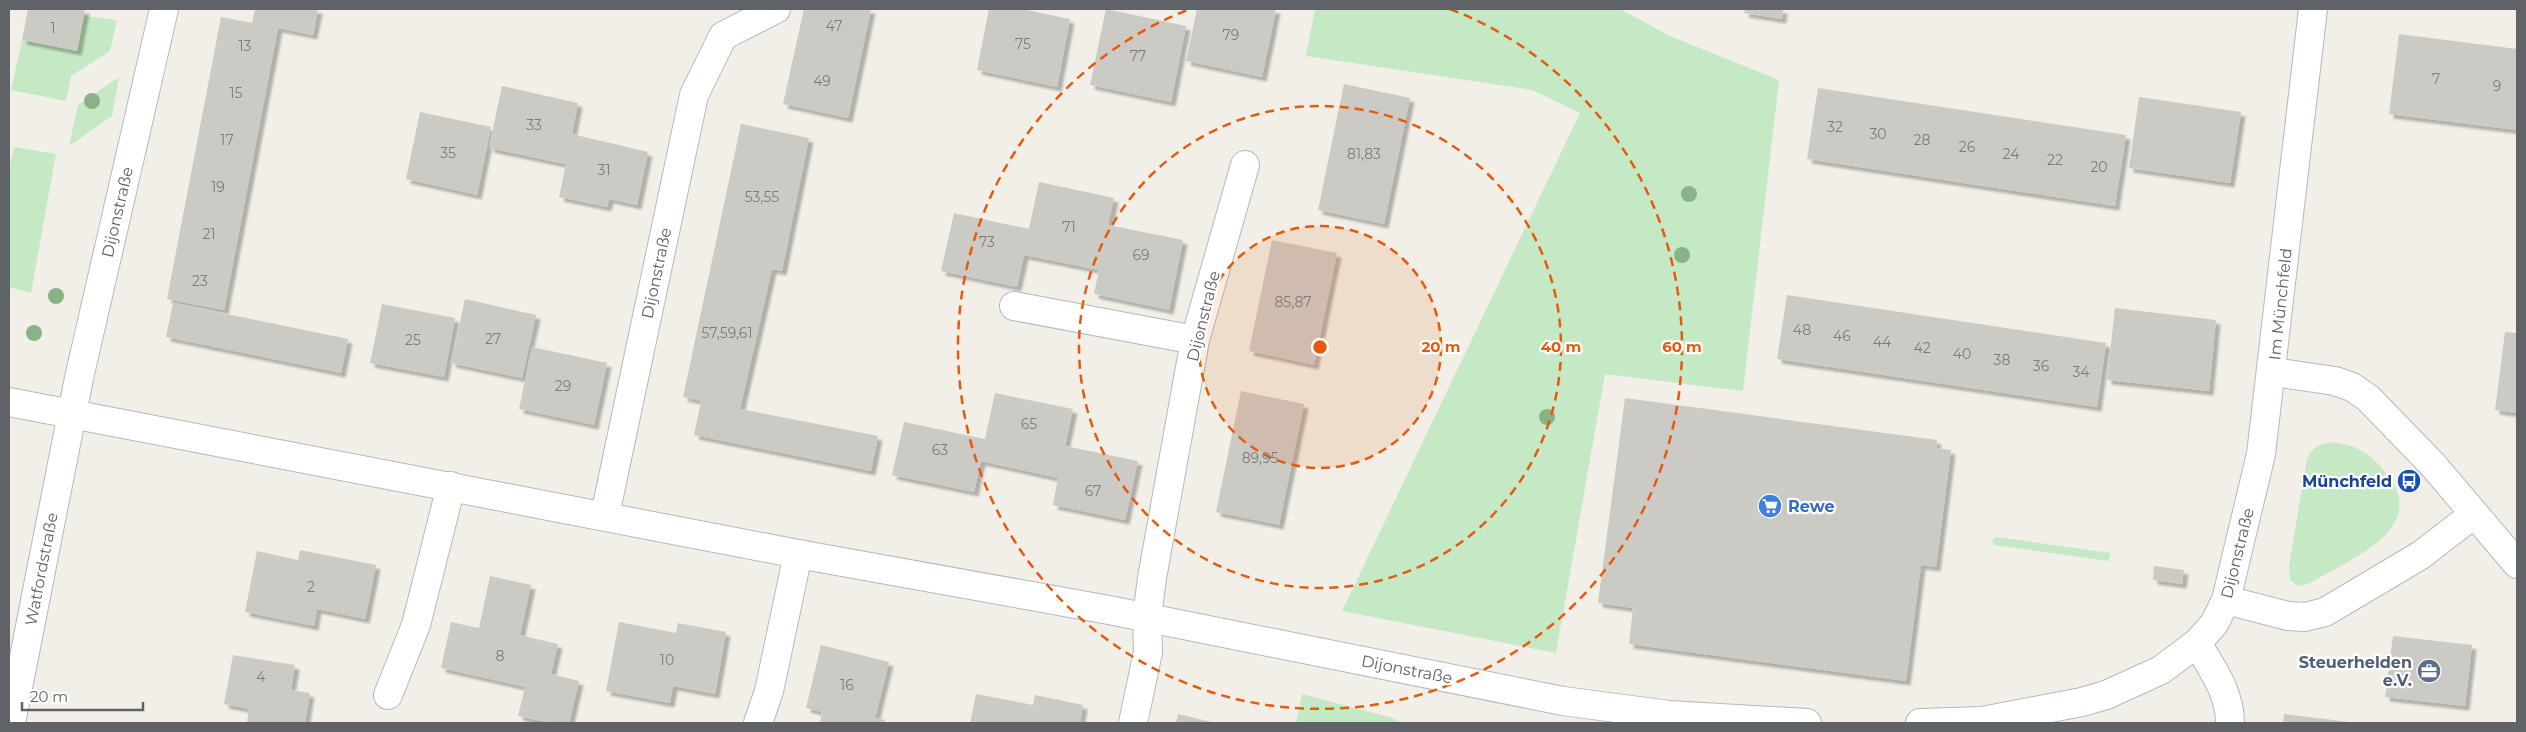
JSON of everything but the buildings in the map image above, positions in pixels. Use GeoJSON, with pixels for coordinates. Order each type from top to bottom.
{"type":"FeatureCollection","features":[{"type":"Feature","properties":{"kind":"street","name":"Dijonstraße"},"geometry":{"type":"LineString","coordinates":[[71,415],[164,9]]}},
{"type":"Feature","properties":{"kind":"street","name":"Dijonstraße"},"geometry":{"type":"LineString","coordinates":[[605,515],[694,95],[723,36],[776,9]]}},
{"type":"Feature","properties":{"kind":"street","name":"Im Münchfeld"},"geometry":{"type":"LineString","coordinates":[[2313,9],[2272,372],[2335,381],[2352,387],[2368,398],[2433,465],[2517,564]]}},
{"type":"Feature","properties":{"kind":"street","name":"Dijonstraße"},"geometry":{"type":"LineString","coordinates":[[1133,723],[1148,652],[1147,617],[1152,578],[1195,340],[1245,166]]}},
{"type":"Feature","properties":{"kind":"street"},"geometry":{"type":"LineString","coordinates":[[1014,306],[1195,340]]}},
{"type":"Feature","properties":{"kind":"street","name":"Dijonstraße"},"geometry":{"type":"LineString","coordinates":[[1920,723],[1982,721],[2082,702],[2134,684],[2162,670],[2196,643],[2214,624],[2226,600],[2261,454],[2272,372]]}},
{"type":"Feature","properties":{"kind":"street","name":"Dijonstraße"},"geometry":{"type":"LineString","coordinates":[[9,402],[605,515],[798,554],[1147,617],[1563,701],[1668,719],[1806,723]]}},
{"type":"Feature","properties":{"kind":"street","name":"Watfordstraße"},"geometry":{"type":"LineString","coordinates":[[11,723],[71,415]]}},
{"type":"Feature","properties":{"kind":"street"},"geometry":{"type":"LineString","coordinates":[[388,695],[416,625],[451,486]]}},
{"type":"Feature","properties":{"kind":"street"},"geometry":{"type":"LineString","coordinates":[[2226,600],[2288,616],[2306,617],[2325,612],[2421,555],[2474,514]]}},
{"type":"Feature","properties":{"kind":"street"},"geometry":{"type":"LineString","coordinates":[[758,723],[770,691],[798,554]]}},
{"type":"Feature","properties":{"kind":"street"},"geometry":{"type":"LineString","coordinates":[[2196,643],[2226,692],[2230,705],[2230,723]]}},
{"type":"Feature","properties":{"kind":"green space"},"geometry":{"type":"Polygon","coordinates":[[[1315,9],[1620,9],[1670,36],[1779,80],[1743,391],[1605,374],[1556,653],[1342,611],[1580,113],[1532,90],[1306,56],[1315,9]]]}},
{"type":"Feature","properties":{"kind":"green space"},"geometry":{"type":"Polygon","coordinates":[[[84,16],[117,20],[110,51],[71,76],[66,101],[11,90],[22,40],[77,50],[84,16]]]}},
{"type":"Feature","properties":{"kind":"green space"},"geometry":{"type":"Polygon","coordinates":[[[119,77],[112,116],[69,146],[78,105],[119,77]]]}},
{"type":"Feature","properties":{"kind":"green space"},"geometry":{"type":"Polygon","coordinates":[[[14,147],[56,154],[31,293],[9,287],[9,171],[14,147]]]}},
{"type":"Feature","properties":{"kind":"green space"},"geometry":{"type":"Polygon","coordinates":[[[2330,442],[2354,447],[2374,460],[2385,472],[2397,492],[2399,510],[2392,526],[2380,540],[2343,565],[2308,584],[2298,586],[2290,580],[2289,567],[2307,459],[2316,447],[2330,442]]]}},
{"type":"Feature","properties":{"kind":"green space"},"geometry":{"type":"Polygon","coordinates":[[[1996,537],[2110,553],[2110,558],[2108,561],[1994,545],[1992,540],[1996,537]]]}},
{"type":"Feature","properties":{"kind":"green space"},"geometry":{"type":"Polygon","coordinates":[[[1302,694],[1393,718],[1401,723],[1296,723],[1302,694]]]}},
{"type":"Feature","properties":{"kind":"place","name":"Münchfeld"},"geometry":{"type":"Point","coordinates":[2409,481]}},
{"type":"Feature","properties":{"kind":"place","name":"Rewe"},"geometry":{"type":"Point","coordinates":[1770,506]}},
{"type":"Feature","properties":{"kind":"place","name":"Steuerhelden e.V."},"geometry":{"type":"Point","coordinates":[2429,671]}}]}
